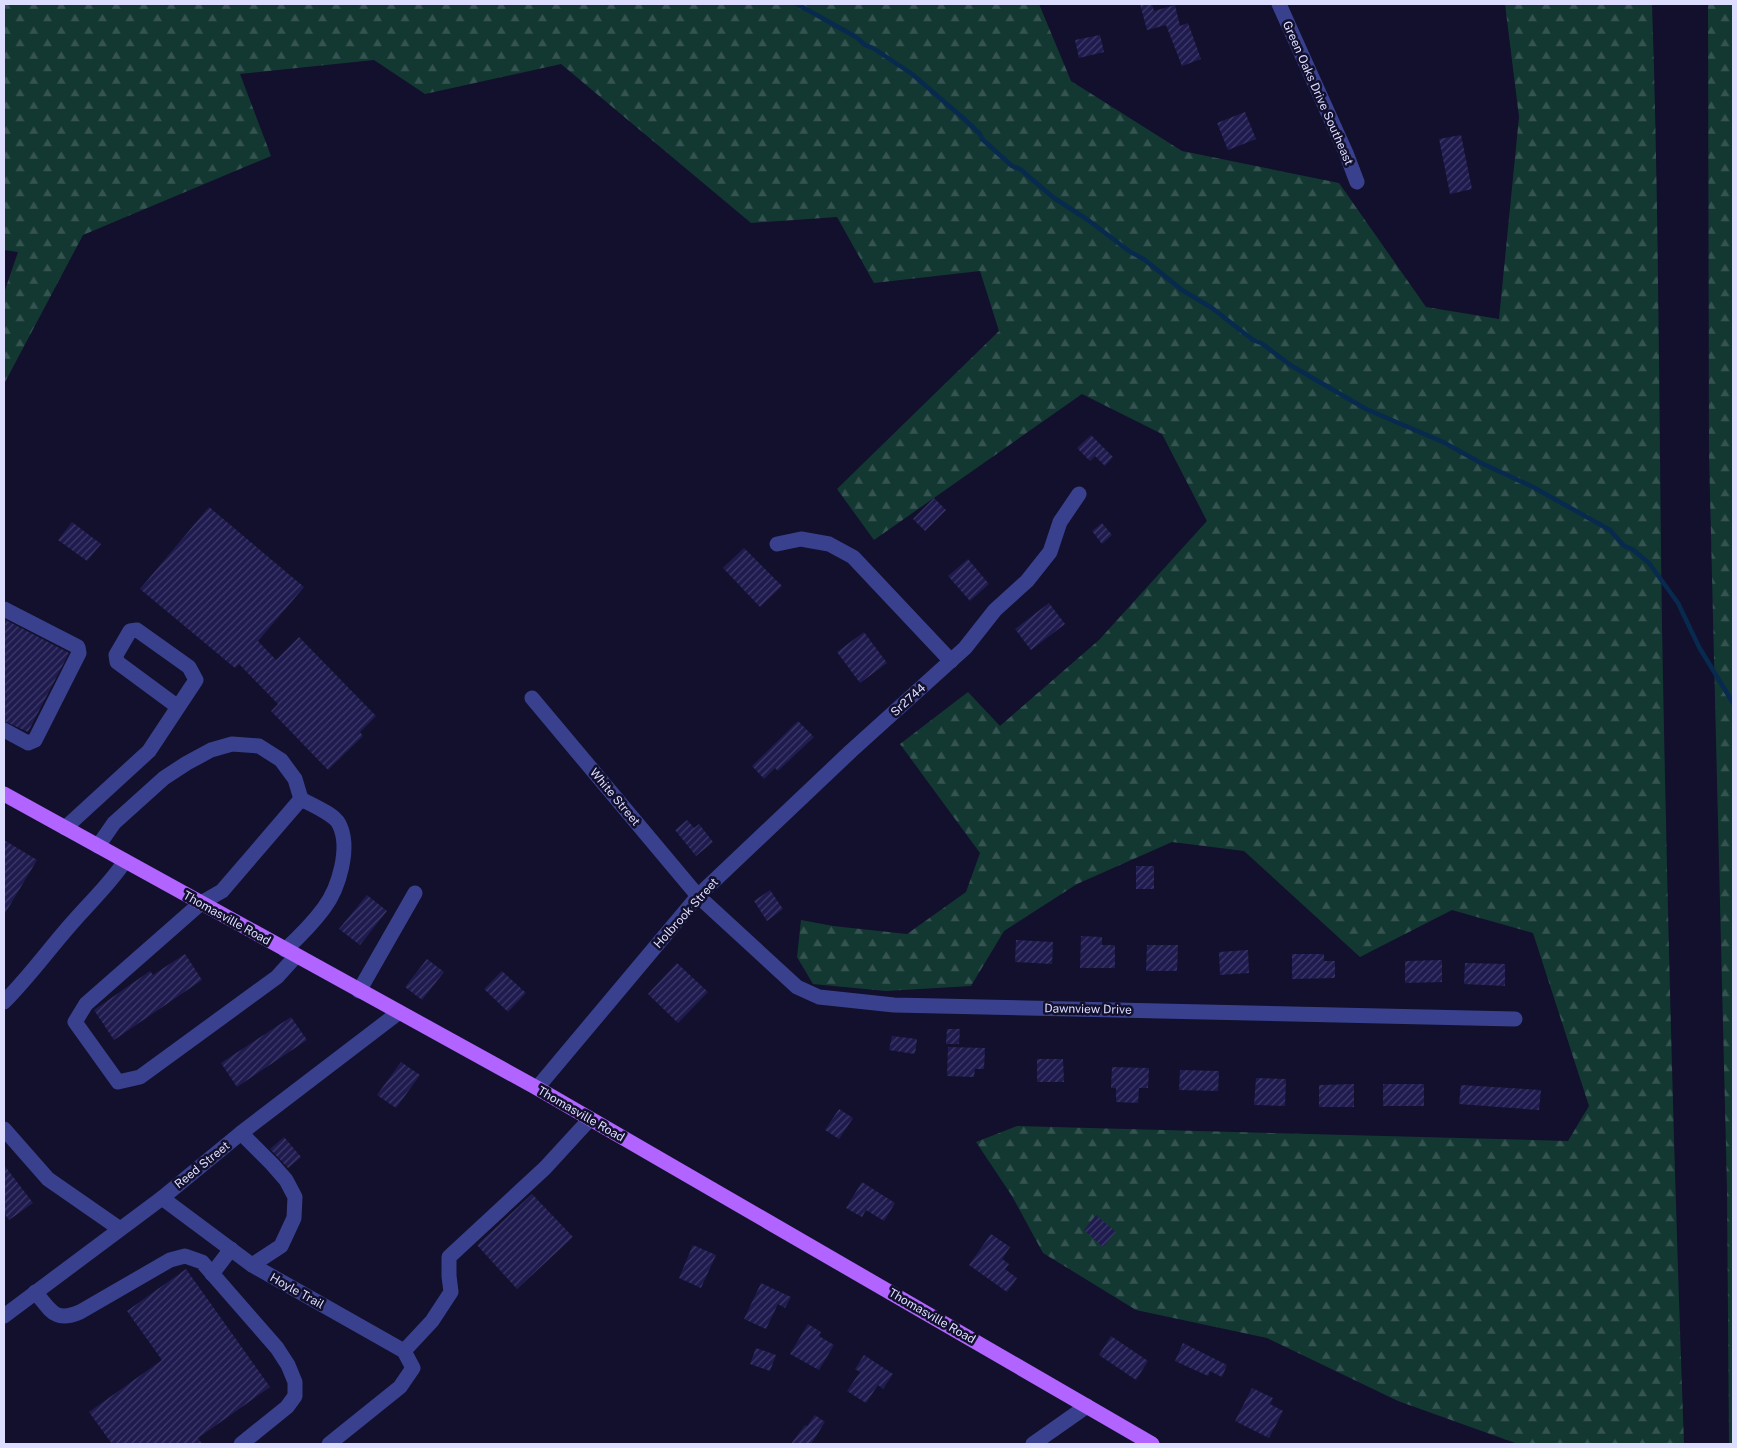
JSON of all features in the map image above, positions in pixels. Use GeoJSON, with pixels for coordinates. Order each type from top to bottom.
{"type":"FeatureCollection","features":[{"type":"Feature","properties":{"kind":"main road","name":"Thomasville Road"},"geometry":{"type":"LineString","coordinates":[[4,794],[358,991],[537,1088],[1152,1444]]}},
{"type":"Feature","properties":{"kind":"street","name":"Green Oaks Drive Southeast"},"geometry":{"type":"LineString","coordinates":[[1279,4],[1346,153],[1357,182]]}},
{"type":"Feature","properties":{"kind":"street","name":"Sr2744"},"geometry":{"type":"LineString","coordinates":[[851,751],[965,648],[996,610],[1027,581],[1050,552],[1060,522],[1079,494]]}},
{"type":"Feature","properties":{"kind":"street"},"geometry":{"type":"LineString","coordinates":[[776,544],[801,539],[820,542],[829,544],[853,557],[951,661]]}},
{"type":"Feature","properties":{"kind":"street"},"geometry":{"type":"LineString","coordinates":[[4,609],[78,647],[79,653],[35,740],[28,743],[4,730]]}},
{"type":"Feature","properties":{"kind":"street"},"geometry":{"type":"LineString","coordinates":[[65,828],[150,751],[196,680],[189,667],[137,630],[130,631],[116,655],[117,662],[178,707]]}},
{"type":"Feature","properties":{"kind":"street","name":"White Street"},"geometry":{"type":"LineString","coordinates":[[532,698],[698,896]]}},
{"type":"Feature","properties":{"kind":"street"},"geometry":{"type":"LineString","coordinates":[[98,846],[114,823],[164,778],[211,750],[232,744],[259,746],[281,760],[295,779],[301,799],[326,812],[339,823],[345,844],[340,874],[326,906],[300,936],[277,977],[140,1077],[118,1082],[75,1022],[86,1004],[201,904],[222,891],[301,799]]}},
{"type":"Feature","properties":{"kind":"street","name":"Holbrook Street"},"geometry":{"type":"LineString","coordinates":[[537,1088],[698,896],[851,751]]}},
{"type":"Feature","properties":{"kind":"street"},"geometry":{"type":"LineString","coordinates":[[4,1002],[23,984],[72,923],[114,879],[125,861]]}},
{"type":"Feature","properties":{"kind":"street"},"geometry":{"type":"LineString","coordinates":[[358,991],[415,893]]}},
{"type":"Feature","properties":{"kind":"street","name":"Dawnview Drive"},"geometry":{"type":"LineString","coordinates":[[698,896],[796,987],[819,997],[894,1005],[1515,1019]]}},
{"type":"Feature","properties":{"kind":"street","name":"Reed Street"},"geometry":{"type":"LineString","coordinates":[[4,1316],[162,1198],[241,1133],[398,1013]]}},
{"type":"Feature","properties":{"kind":"street"},"geometry":{"type":"LineString","coordinates":[[329,1444],[400,1387],[413,1368],[404,1351],[432,1320],[451,1292],[449,1257],[545,1168],[590,1119]]}},
{"type":"Feature","properties":{"kind":"street"},"geometry":{"type":"LineString","coordinates":[[4,1129],[48,1179],[120,1229]]}},
{"type":"Feature","properties":{"kind":"street"},"geometry":{"type":"LineString","coordinates":[[241,1133],[281,1174],[295,1197],[294,1218],[281,1246],[252,1265]]}},
{"type":"Feature","properties":{"kind":"street","name":"Hoyle Trail"},"geometry":{"type":"LineString","coordinates":[[162,1198],[252,1265],[404,1351]]}},
{"type":"Feature","properties":{"kind":"street"},"geometry":{"type":"LineString","coordinates":[[212,1274],[231,1249]]}},
{"type":"Feature","properties":{"kind":"street"},"geometry":{"type":"LineString","coordinates":[[35,1292],[54,1313],[61,1317],[70,1316],[158,1266],[180,1256],[191,1257],[202,1262],[277,1348],[288,1365],[295,1382],[295,1396],[288,1407],[241,1444]]}},
{"type":"Feature","properties":{"kind":"street"},"geometry":{"type":"LineString","coordinates":[[1033,1444],[1087,1406]]}},
{"type":"Feature","properties":{"kind":"green space"},"geometry":{"type":"Polygon","coordinates":[[[4,4],[1039,4],[1071,81],[1182,151],[1339,183],[1426,307],[1499,319],[1519,117],[1505,4],[1652,4],[1666,831],[1684,1444],[1518,1444],[1398,1401],[1267,1338],[1136,1310],[1043,1253],[1012,1196],[976,1142],[1017,1126],[1568,1141],[1589,1106],[1533,933],[1452,910],[1360,957],[1244,851],[1172,842],[1077,884],[1004,931],[971,986],[886,991],[813,984],[797,957],[801,920],[833,926],[907,934],[966,892],[980,853],[900,744],[968,692],[1000,726],[1099,640],[1207,521],[1162,434],[1082,394],[874,540],[837,489],[999,331],[980,271],[874,283],[837,217],[751,223],[561,64],[425,94],[374,60],[240,74],[271,156],[83,235],[4,384],[4,293],[18,252],[4,250],[4,4]]]}},
{"type":"Feature","properties":{"kind":"green space"},"geometry":{"type":"Polygon","coordinates":[[[1708,4],[1733,4],[1733,1444],[1729,1444],[1727,1189],[1709,454],[1708,4]]]}},
{"type":"Feature","properties":{"kind":"building"},"geometry":{"type":"Polygon","coordinates":[[[1140,4],[1152,4],[1154,11],[1175,5],[1180,26],[1188,23],[1201,59],[1182,66],[1166,25],[1147,30],[1140,4]]]}},
{"type":"Feature","properties":{"kind":"building"},"geometry":{"type":"Polygon","coordinates":[[[1100,35],[1104,52],[1079,58],[1075,40],[1100,35]]]}},
{"type":"Feature","properties":{"kind":"building"},"geometry":{"type":"Polygon","coordinates":[[[1245,112],[1256,139],[1228,150],[1217,123],[1245,112]]]}},
{"type":"Feature","properties":{"kind":"building"},"geometry":{"type":"Polygon","coordinates":[[[1461,135],[1472,189],[1450,194],[1439,139],[1461,135]]]}},
{"type":"Feature","properties":{"kind":"building"},"geometry":{"type":"Polygon","coordinates":[[[1091,435],[1113,457],[1105,466],[1095,456],[1090,461],[1077,448],[1091,435]]]}},
{"type":"Feature","properties":{"kind":"building"},"geometry":{"type":"Polygon","coordinates":[[[934,498],[946,510],[925,531],[913,519],[934,498]]]}},
{"type":"Feature","properties":{"kind":"building"},"geometry":{"type":"Polygon","coordinates":[[[209,507],[304,587],[258,641],[276,660],[299,637],[376,716],[360,732],[363,736],[328,770],[271,711],[278,704],[239,664],[235,668],[140,589],[209,507]]]}},
{"type":"Feature","properties":{"kind":"building"},"geometry":{"type":"Polygon","coordinates":[[[72,522],[101,544],[87,561],[58,540],[72,522]]]}},
{"type":"Feature","properties":{"kind":"building"},"geometry":{"type":"Polygon","coordinates":[[[1102,523],[1112,535],[1102,544],[1092,531],[1102,523]]]}},
{"type":"Feature","properties":{"kind":"building"},"geometry":{"type":"Polygon","coordinates":[[[744,548],[782,586],[760,607],[723,568],[744,548]]]}},
{"type":"Feature","properties":{"kind":"building"},"geometry":{"type":"Polygon","coordinates":[[[968,559],[989,584],[970,601],[948,576],[968,559]]]}},
{"type":"Feature","properties":{"kind":"building"},"geometry":{"type":"Polygon","coordinates":[[[1049,603],[1065,624],[1031,650],[1015,629],[1049,603]]]}},
{"type":"Feature","properties":{"kind":"building"},"geometry":{"type":"Polygon","coordinates":[[[4,619],[69,653],[28,732],[4,721],[4,619]]]}},
{"type":"Feature","properties":{"kind":"building"},"geometry":{"type":"Polygon","coordinates":[[[864,632],[887,663],[860,683],[837,652],[864,632]]]}},
{"type":"Feature","properties":{"kind":"building"},"geometry":{"type":"Polygon","coordinates":[[[798,721],[814,737],[778,771],[775,768],[764,779],[752,766],[798,721]]]}},
{"type":"Feature","properties":{"kind":"building"},"geometry":{"type":"Polygon","coordinates":[[[687,820],[694,828],[699,824],[713,842],[696,856],[675,830],[687,820]]]}},
{"type":"Feature","properties":{"kind":"building"},"geometry":{"type":"Polygon","coordinates":[[[4,840],[37,860],[4,915],[4,840]]]}},
{"type":"Feature","properties":{"kind":"building"},"geometry":{"type":"Polygon","coordinates":[[[1136,866],[1154,866],[1154,889],[1136,889],[1136,866]]]}},
{"type":"Feature","properties":{"kind":"building"},"geometry":{"type":"Polygon","coordinates":[[[770,890],[783,909],[767,921],[754,901],[770,890]]]}},
{"type":"Feature","properties":{"kind":"building"},"geometry":{"type":"Polygon","coordinates":[[[367,895],[387,911],[360,945],[339,929],[367,895]]]}},
{"type":"Feature","properties":{"kind":"building"},"geometry":{"type":"Polygon","coordinates":[[[1081,936],[1102,937],[1102,945],[1115,945],[1115,968],[1080,968],[1081,936]]]}},
{"type":"Feature","properties":{"kind":"building"},"geometry":{"type":"Polygon","coordinates":[[[1016,940],[1053,942],[1052,964],[1015,962],[1016,940]]]}},
{"type":"Feature","properties":{"kind":"building"},"geometry":{"type":"Polygon","coordinates":[[[1147,945],[1178,945],[1177,971],[1146,971],[1147,945]]]}},
{"type":"Feature","properties":{"kind":"building"},"geometry":{"type":"Polygon","coordinates":[[[1248,950],[1249,973],[1220,975],[1219,952],[1248,950]]]}},
{"type":"Feature","properties":{"kind":"building"},"geometry":{"type":"Polygon","coordinates":[[[185,954],[202,980],[114,1040],[94,1010],[150,971],[153,975],[185,954]]]}},
{"type":"Feature","properties":{"kind":"building"},"geometry":{"type":"Polygon","coordinates":[[[1292,954],[1324,954],[1324,961],[1335,961],[1335,978],[1292,979],[1292,954]]]}},
{"type":"Feature","properties":{"kind":"building"},"geometry":{"type":"Polygon","coordinates":[[[427,959],[444,972],[422,1000],[405,987],[427,959]]]}},
{"type":"Feature","properties":{"kind":"building"},"geometry":{"type":"Polygon","coordinates":[[[1442,960],[1442,982],[1405,983],[1405,961],[1442,960]]]}},
{"type":"Feature","properties":{"kind":"building"},"geometry":{"type":"Polygon","coordinates":[[[677,963],[708,992],[678,1023],[648,994],[677,963]]]}},
{"type":"Feature","properties":{"kind":"building"},"geometry":{"type":"Polygon","coordinates":[[[1465,963],[1505,964],[1505,986],[1464,984],[1465,963]]]}},
{"type":"Feature","properties":{"kind":"building"},"geometry":{"type":"Polygon","coordinates":[[[502,971],[526,993],[508,1012],[484,989],[502,971]]]}},
{"type":"Feature","properties":{"kind":"building"},"geometry":{"type":"Polygon","coordinates":[[[291,1017],[307,1040],[237,1087],[221,1063],[291,1017]]]}},
{"type":"Feature","properties":{"kind":"building"},"geometry":{"type":"Polygon","coordinates":[[[947,1029],[960,1029],[959,1044],[946,1044],[947,1029]]]}},
{"type":"Feature","properties":{"kind":"building"},"geometry":{"type":"Polygon","coordinates":[[[892,1036],[917,1039],[915,1054],[889,1050],[892,1036]]]}},
{"type":"Feature","properties":{"kind":"building"},"geometry":{"type":"Polygon","coordinates":[[[948,1047],[985,1048],[984,1069],[975,1069],[974,1077],[947,1076],[948,1047]]]}},
{"type":"Feature","properties":{"kind":"building"},"geometry":{"type":"Polygon","coordinates":[[[1037,1059],[1063,1059],[1064,1082],[1037,1082],[1037,1059]]]}},
{"type":"Feature","properties":{"kind":"building"},"geometry":{"type":"Polygon","coordinates":[[[401,1062],[420,1075],[396,1108],[377,1095],[401,1062]]]}},
{"type":"Feature","properties":{"kind":"building"},"geometry":{"type":"Polygon","coordinates":[[[1112,1067],[1149,1068],[1148,1088],[1139,1088],[1138,1103],[1116,1102],[1116,1088],[1111,1088],[1112,1067]]]}},
{"type":"Feature","properties":{"kind":"building"},"geometry":{"type":"Polygon","coordinates":[[[1180,1070],[1219,1071],[1218,1091],[1179,1090],[1180,1070]]]}},
{"type":"Feature","properties":{"kind":"building"},"geometry":{"type":"Polygon","coordinates":[[[1256,1078],[1286,1079],[1285,1106],[1254,1105],[1256,1078]]]}},
{"type":"Feature","properties":{"kind":"building"},"geometry":{"type":"Polygon","coordinates":[[[1354,1084],[1354,1107],[1319,1107],[1319,1085],[1354,1084]]]}},
{"type":"Feature","properties":{"kind":"building"},"geometry":{"type":"Polygon","coordinates":[[[1383,1084],[1424,1084],[1424,1106],[1383,1106],[1383,1084]]]}},
{"type":"Feature","properties":{"kind":"building"},"geometry":{"type":"Polygon","coordinates":[[[1461,1085],[1541,1090],[1539,1110],[1459,1104],[1461,1085]]]}},
{"type":"Feature","properties":{"kind":"building"},"geometry":{"type":"Polygon","coordinates":[[[839,1109],[853,1118],[839,1139],[825,1130],[839,1109]]]}},
{"type":"Feature","properties":{"kind":"building"},"geometry":{"type":"Polygon","coordinates":[[[284,1137],[301,1157],[288,1168],[270,1149],[284,1137]]]}},
{"type":"Feature","properties":{"kind":"building"},"geometry":{"type":"Polygon","coordinates":[[[4,1165],[33,1203],[9,1220],[4,1213],[4,1165]]]}},
{"type":"Feature","properties":{"kind":"building"},"geometry":{"type":"Polygon","coordinates":[[[862,1182],[895,1203],[884,1221],[866,1210],[862,1217],[846,1208],[862,1182]]]}},
{"type":"Feature","properties":{"kind":"building"},"geometry":{"type":"Polygon","coordinates":[[[532,1194],[573,1237],[517,1289],[477,1245],[532,1194]]]}},
{"type":"Feature","properties":{"kind":"building"},"geometry":{"type":"Polygon","coordinates":[[[1096,1215],[1116,1232],[1103,1247],[1084,1230],[1096,1215]]]}},
{"type":"Feature","properties":{"kind":"building"},"geometry":{"type":"Polygon","coordinates":[[[991,1234],[1010,1247],[1002,1259],[1009,1264],[1005,1269],[1017,1278],[1007,1292],[969,1265],[991,1234]]]}},
{"type":"Feature","properties":{"kind":"building"},"geometry":{"type":"Polygon","coordinates":[[[693,1245],[716,1255],[701,1288],[679,1278],[693,1245]]]}},
{"type":"Feature","properties":{"kind":"building"},"geometry":{"type":"Polygon","coordinates":[[[186,1269],[270,1387],[198,1438],[202,1444],[112,1444],[89,1412],[162,1360],[127,1311],[186,1269]]]}},
{"type":"Feature","properties":{"kind":"building"},"geometry":{"type":"Polygon","coordinates":[[[761,1283],[791,1297],[785,1308],[778,1304],[766,1329],[744,1319],[761,1283]]]}},
{"type":"Feature","properties":{"kind":"building"},"geometry":{"type":"Polygon","coordinates":[[[808,1324],[821,1332],[819,1336],[834,1345],[819,1370],[790,1354],[808,1324]]]}},
{"type":"Feature","properties":{"kind":"building"},"geometry":{"type":"Polygon","coordinates":[[[1111,1336],[1148,1361],[1136,1380],[1099,1355],[1111,1336]]]}},
{"type":"Feature","properties":{"kind":"building"},"geometry":{"type":"Polygon","coordinates":[[[1183,1343],[1227,1365],[1222,1377],[1210,1371],[1208,1376],[1175,1361],[1183,1343]]]}},
{"type":"Feature","properties":{"kind":"building"},"geometry":{"type":"Polygon","coordinates":[[[756,1348],[776,1355],[770,1371],[750,1364],[756,1348]]]}},
{"type":"Feature","properties":{"kind":"building"},"geometry":{"type":"Polygon","coordinates":[[[864,1355],[893,1374],[883,1389],[878,1385],[866,1403],[847,1391],[860,1372],[855,1369],[864,1355]]]}},
{"type":"Feature","properties":{"kind":"building"},"geometry":{"type":"Polygon","coordinates":[[[1252,1388],[1273,1398],[1270,1404],[1283,1411],[1269,1438],[1235,1421],[1252,1388]]]}},
{"type":"Feature","properties":{"kind":"building"},"geometry":{"type":"Polygon","coordinates":[[[815,1415],[825,1422],[811,1444],[791,1444],[805,1425],[807,1426],[815,1415]]]}},
{"type":"Feature","properties":{"kind":"waterway"},"geometry":{"type":"LineString","coordinates":[[797,4],[856,37],[865,45],[873,48],[912,74],[962,117],[980,134],[982,139],[1012,166],[1020,169],[1054,198],[1088,220],[1129,251],[1145,260],[1182,290],[1212,308],[1253,340],[1261,343],[1292,366],[1366,409],[1443,442],[1481,463],[1533,487],[1610,530],[1624,546],[1632,549],[1649,563],[1678,603],[1699,647],[1733,703]]}}]}
